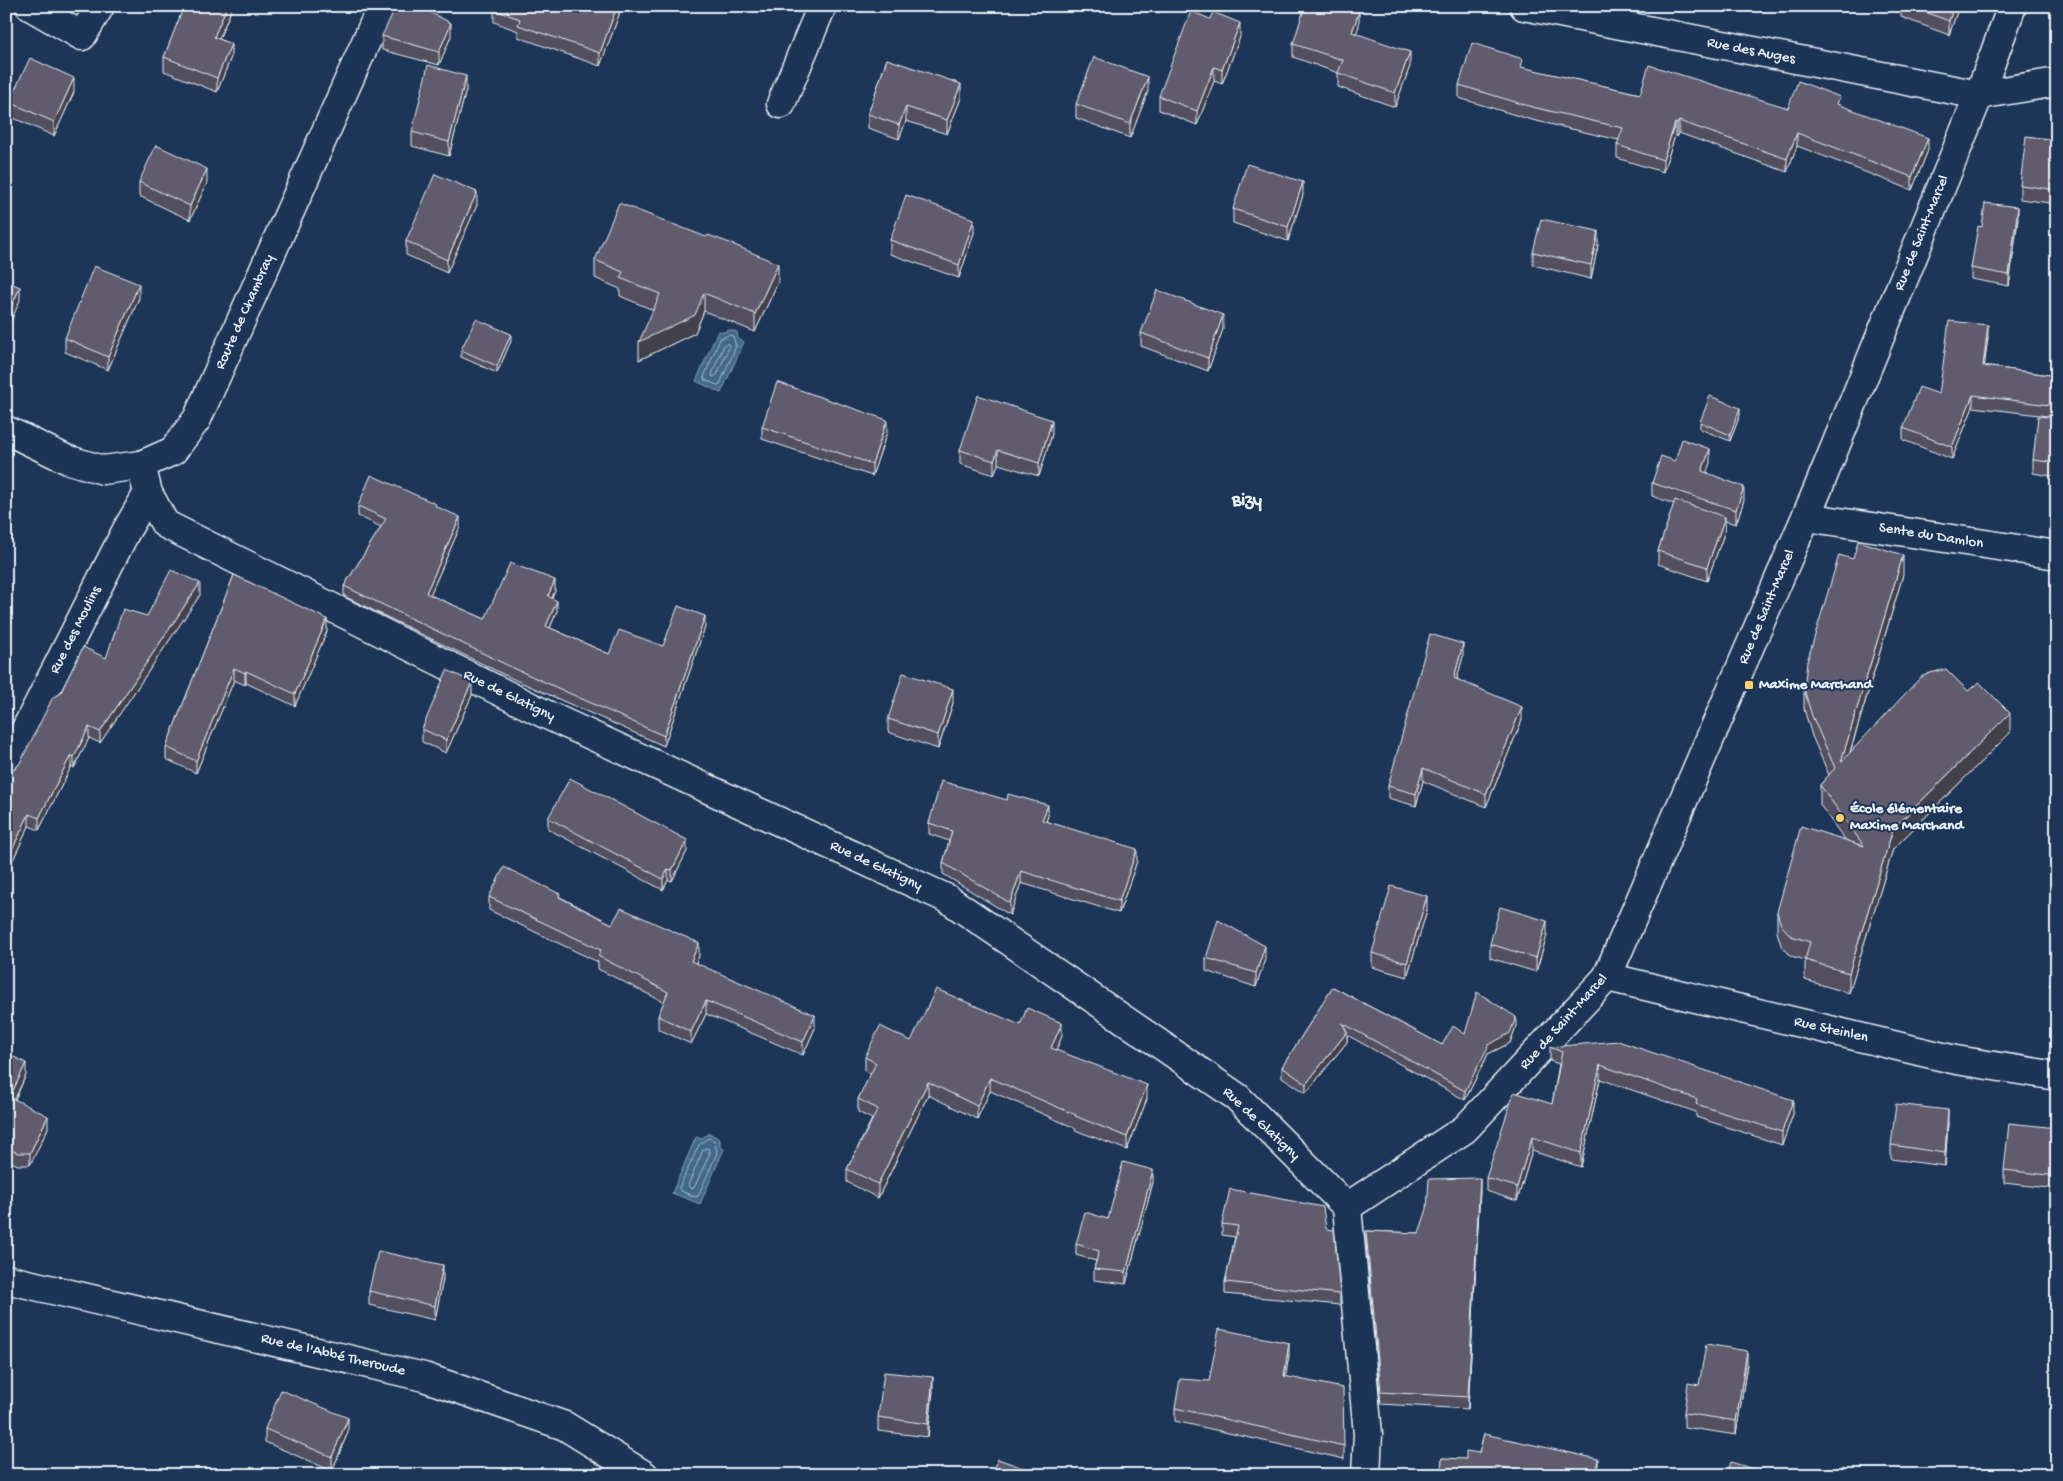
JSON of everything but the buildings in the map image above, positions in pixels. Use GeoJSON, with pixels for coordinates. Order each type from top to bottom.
{"type":"FeatureCollection","features":[{"type":"Feature","properties":{"kind":"street"},"geometry":{"type":"LineString","coordinates":[[30,6],[82,36],[100,6]]}},
{"type":"Feature","properties":{"kind":"street","name":"Route de Chambray"},"geometry":{"type":"LineString","coordinates":[[6,430],[66,459],[103,470],[141,465],[172,451],[197,419],[382,6]]}},
{"type":"Feature","properties":{"kind":"street"},"geometry":{"type":"LineString","coordinates":[[781,104],[822,6]]}},
{"type":"Feature","properties":{"kind":"street","name":"Rue des Auges"},"geometry":{"type":"LineString","coordinates":[[1524,6],[1979,96]]}},
{"type":"Feature","properties":{"kind":"street","name":"Rue de Saint-Marcel"},"geometry":{"type":"LineString","coordinates":[[1347,1207],[1465,1129],[1607,977],[1806,517],[1979,96],[2012,6]]}},
{"type":"Feature","properties":{"kind":"street"},"geometry":{"type":"LineString","coordinates":[[1979,96],[2057,82]]}},
{"type":"Feature","properties":{"kind":"street","name":"Rue de Glatigny"},"geometry":{"type":"LineString","coordinates":[[141,465],[148,493],[165,524],[548,716],[948,899],[1237,1097],[1347,1207]]}},
{"type":"Feature","properties":{"kind":"street","name":"Rue des Moulins"},"geometry":{"type":"LineString","coordinates":[[6,768],[126,531],[148,493]]}},
{"type":"Feature","properties":{"kind":"street","name":"Sente du Damlon"},"geometry":{"type":"LineString","coordinates":[[1806,517],[2057,555]]}},
{"type":"Feature","properties":{"kind":"street","name":"Rue Steinlen"},"geometry":{"type":"LineString","coordinates":[[1607,977],[1956,1060],[2057,1076]]}},
{"type":"Feature","properties":{"kind":"street"},"geometry":{"type":"LineString","coordinates":[[1347,1207],[1368,1434],[1366,1475]]}},
{"type":"Feature","properties":{"kind":"street","name":"Rue de l'Abbé Theroude"},"geometry":{"type":"LineString","coordinates":[[6,1279],[424,1377],[565,1426],[644,1475]]}},
{"type":"Feature","properties":{"kind":"green space"},"geometry":{"type":"Polygon","coordinates":[[[2057,960],[2057,989],[2049,986],[2057,960]]]}},
{"type":"Feature","properties":{"kind":"water"},"geometry":{"type":"Polygon","coordinates":[[[729,330],[737,332],[738,339],[744,342],[721,393],[696,381],[718,331],[724,332],[729,330]]]}},
{"type":"Feature","properties":{"kind":"water"},"geometry":{"type":"Polygon","coordinates":[[[709,1133],[720,1139],[720,1147],[724,1149],[700,1204],[672,1193],[696,1137],[701,1139],[709,1133]]]}},
{"type":"Feature","properties":{"kind":"place","name":"Maxime Marchand"},"geometry":{"type":"Point","coordinates":[1749,685]}},
{"type":"Feature","properties":{"kind":"place","name":"École élémentaire Maxime Marchand"},"geometry":{"type":"Point","coordinates":[1840,818]}},
{"type":"Feature","properties":{"kind":"district","name":"Bizy"},"geometry":{"type":"Point","coordinates":[1247,501]}}]}
